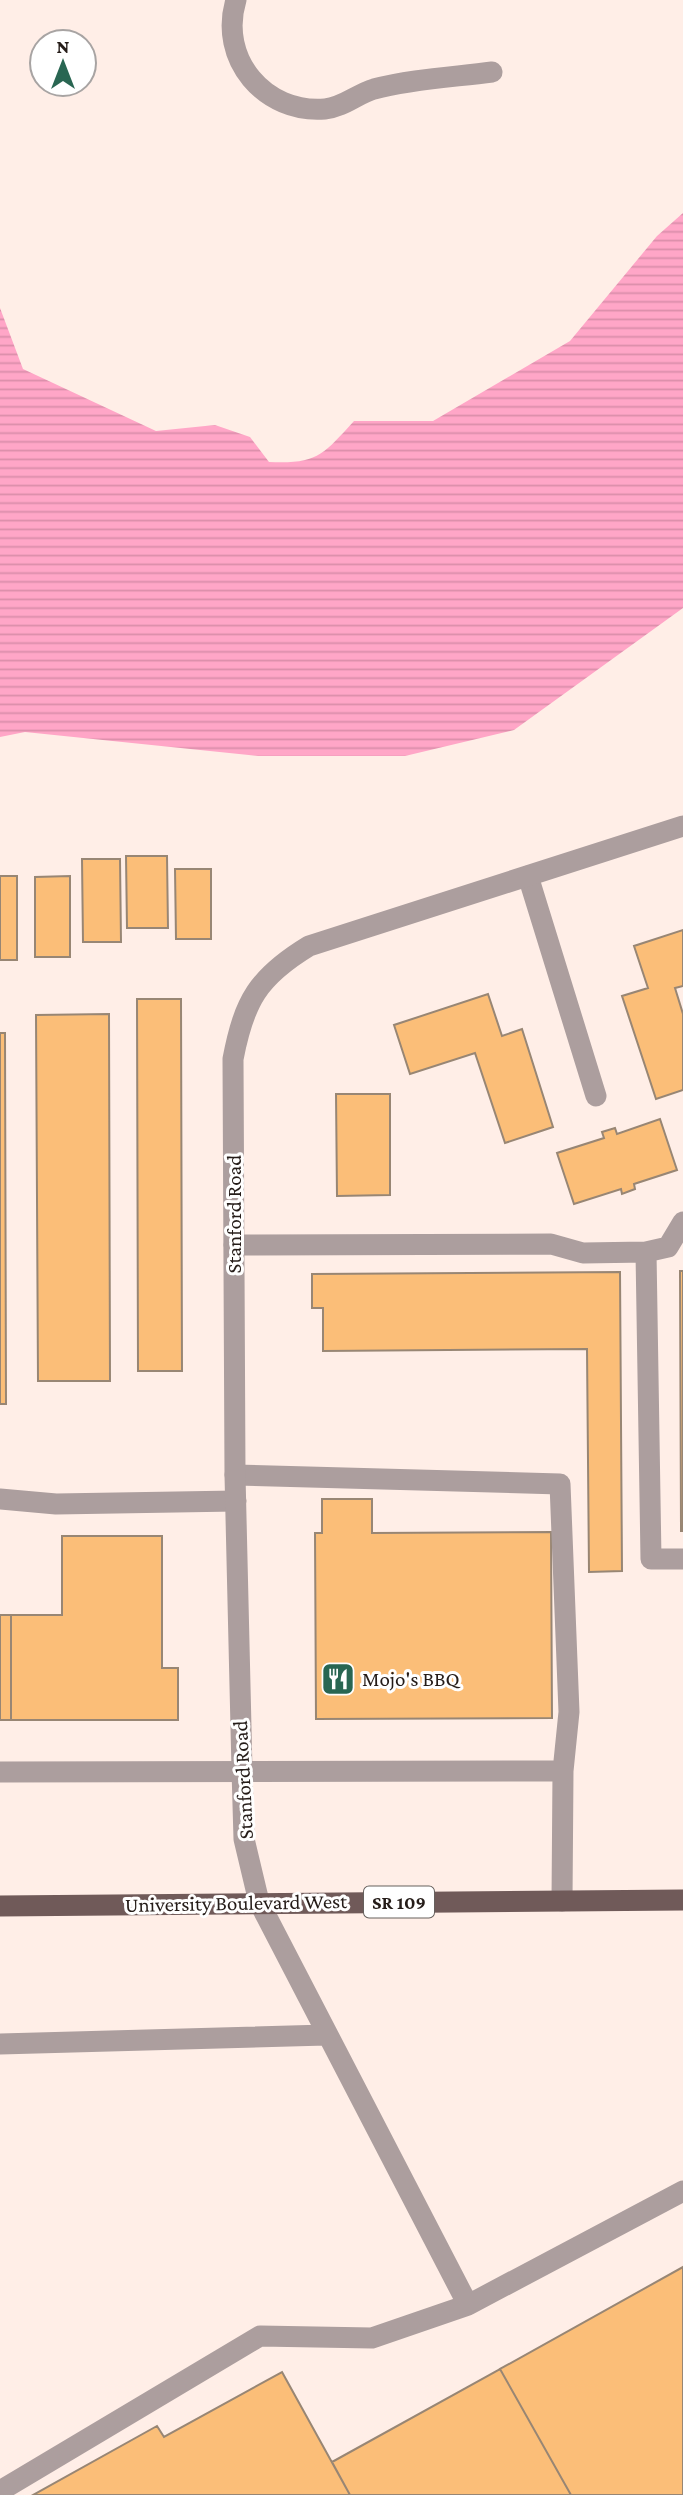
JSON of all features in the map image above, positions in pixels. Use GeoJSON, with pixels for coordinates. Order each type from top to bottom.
{"type":"FeatureCollection","features":[{"type":"Feature","properties":{"kind":"main road","name":"University Boulevard West"},"geometry":{"type":"LineString","coordinates":[[0,1906],[683,1900]]}},
{"type":"Feature","properties":{"kind":"street"},"geometry":{"type":"LineString","coordinates":[[236,0],[232,12],[236,52],[246,73],[260,89],[291,108],[326,109],[346,104],[372,89],[492,72]]}},
{"type":"Feature","properties":{"kind":"street","name":"Stanford Road"},"geometry":{"type":"LineString","coordinates":[[468,2305],[259,1902],[244,1839],[235,1475],[233,1059],[241,1018],[260,986],[280,964],[309,946],[683,826]]}},
{"type":"Feature","properties":{"kind":"street"},"geometry":{"type":"LineString","coordinates":[[528,876],[596,1096]]}},
{"type":"Feature","properties":{"kind":"street"},"geometry":{"type":"LineString","coordinates":[[234,1245],[551,1244],[583,1253],[646,1252],[668,1247],[683,1222]]}},
{"type":"Feature","properties":{"kind":"street"},"geometry":{"type":"LineString","coordinates":[[646,1252],[651,1559],[683,1559]]}},
{"type":"Feature","properties":{"kind":"street"},"geometry":{"type":"LineString","coordinates":[[235,1475],[560,1483],[569,1712],[563,1771],[562,1901]]}},
{"type":"Feature","properties":{"kind":"street"},"geometry":{"type":"LineString","coordinates":[[0,1499],[56,1504],[236,1501]]}},
{"type":"Feature","properties":{"kind":"street"},"geometry":{"type":"LineString","coordinates":[[0,1772],[563,1771]]}},
{"type":"Feature","properties":{"kind":"street"},"geometry":{"type":"LineString","coordinates":[[0,2045],[326,2035]]}},
{"type":"Feature","properties":{"kind":"street"},"geometry":{"type":"LineString","coordinates":[[0,2491],[260,2336],[372,2338],[468,2305],[683,2191]]}},
{"type":"Feature","properties":{"kind":"shaded area"},"geometry":{"type":"Polygon","coordinates":[[[683,213],[683,608],[514,730],[405,756],[258,756],[25,732],[0,737],[0,308],[23,369],[156,431],[215,425],[250,437],[269,462],[298,461],[309,459],[326,450],[354,421],[433,421],[570,341],[657,236],[683,213]]]}},
{"type":"Feature","properties":{"kind":"building"},"geometry":{"type":"Polygon","coordinates":[[[126,856],[167,856],[168,928],[127,928],[126,856]]]}},
{"type":"Feature","properties":{"kind":"building"},"geometry":{"type":"Polygon","coordinates":[[[82,859],[120,859],[121,942],[83,942],[82,859]]]}},
{"type":"Feature","properties":{"kind":"building"},"geometry":{"type":"Polygon","coordinates":[[[175,869],[211,869],[211,939],[176,939],[175,869]]]}},
{"type":"Feature","properties":{"kind":"building"},"geometry":{"type":"Polygon","coordinates":[[[0,876],[17,876],[17,960],[0,960],[0,876]]]}},
{"type":"Feature","properties":{"kind":"building"},"geometry":{"type":"Polygon","coordinates":[[[70,876],[70,957],[35,957],[35,877],[70,876]]]}},
{"type":"Feature","properties":{"kind":"building"},"geometry":{"type":"Polygon","coordinates":[[[683,930],[683,986],[675,988],[683,1014],[683,1090],[656,1099],[622,996],[648,988],[634,946],[683,930]]]}},
{"type":"Feature","properties":{"kind":"building"},"geometry":{"type":"Polygon","coordinates":[[[488,994],[502,1036],[522,1029],[553,1127],[505,1143],[475,1053],[410,1074],[394,1025],[488,994]]]}},
{"type":"Feature","properties":{"kind":"building"},"geometry":{"type":"Polygon","coordinates":[[[137,999],[181,999],[182,1371],[138,1371],[137,999]]]}},
{"type":"Feature","properties":{"kind":"building"},"geometry":{"type":"Polygon","coordinates":[[[109,1014],[110,1381],[38,1381],[36,1015],[109,1014]]]}},
{"type":"Feature","properties":{"kind":"building"},"geometry":{"type":"Polygon","coordinates":[[[0,1033],[5,1033],[6,1404],[0,1404],[0,1033]]]}},
{"type":"Feature","properties":{"kind":"building"},"geometry":{"type":"Polygon","coordinates":[[[336,1094],[390,1094],[390,1195],[337,1196],[336,1094]]]}},
{"type":"Feature","properties":{"kind":"building"},"geometry":{"type":"Polygon","coordinates":[[[660,1119],[677,1170],[634,1184],[635,1189],[622,1194],[621,1189],[574,1204],[557,1153],[604,1138],[602,1132],[615,1128],[617,1134],[660,1119]]]}},
{"type":"Feature","properties":{"kind":"building"},"geometry":{"type":"Polygon","coordinates":[[[680,1271],[683,1271],[683,1531],[681,1531],[680,1271]]]}},
{"type":"Feature","properties":{"kind":"building"},"geometry":{"type":"Polygon","coordinates":[[[620,1272],[622,1571],[589,1572],[587,1349],[323,1351],[323,1308],[312,1308],[312,1274],[620,1272]]]}},
{"type":"Feature","properties":{"kind":"building"},"geometry":{"type":"Polygon","coordinates":[[[322,1499],[372,1499],[372,1533],[551,1532],[552,1718],[316,1719],[315,1533],[322,1533],[322,1499]]]}},
{"type":"Feature","properties":{"kind":"building"},"geometry":{"type":"Polygon","coordinates":[[[62,1536],[162,1536],[162,1668],[178,1668],[178,1720],[11,1720],[11,1615],[62,1615],[62,1536]]]}},
{"type":"Feature","properties":{"kind":"building"},"geometry":{"type":"Polygon","coordinates":[[[0,1615],[11,1615],[11,1720],[0,1720],[0,1615]]]}},
{"type":"Feature","properties":{"kind":"building"},"geometry":{"type":"Polygon","coordinates":[[[683,2267],[683,2495],[571,2495],[500,2369],[683,2267]]]}},
{"type":"Feature","properties":{"kind":"building"},"geometry":{"type":"Polygon","coordinates":[[[500,2369],[571,2495],[350,2495],[332,2462],[500,2369]]]}},
{"type":"Feature","properties":{"kind":"building"},"geometry":{"type":"Polygon","coordinates":[[[282,2372],[350,2495],[33,2495],[157,2426],[164,2437],[282,2372]]]}},
{"type":"Feature","properties":{"kind":"place","name":"Mojo's BBQ"},"geometry":{"type":"Point","coordinates":[338,1679]}}]}
